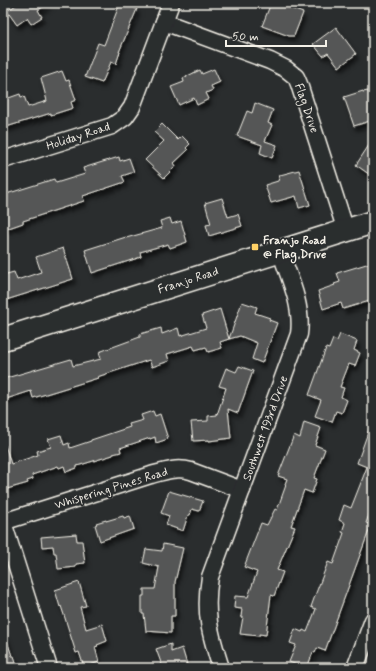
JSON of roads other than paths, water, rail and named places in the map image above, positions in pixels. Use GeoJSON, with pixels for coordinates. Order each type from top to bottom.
{"type":"FeatureCollection","features":[{"type":"Feature","properties":{"kind":"street","name":"Holiday Road"},"geometry":{"type":"LineString","coordinates":[[3,160],[105,128],[117,123],[125,117],[132,106],[171,3]]}},
{"type":"Feature","properties":{"kind":"street","name":"Flag Drive"},"geometry":{"type":"LineString","coordinates":[[164,22],[276,63],[296,77],[305,99],[346,231]]}},
{"type":"Feature","properties":{"kind":"street","name":"Franjo Road"},"geometry":{"type":"LineString","coordinates":[[3,339],[373,222]]}},
{"type":"Feature","properties":{"kind":"street","name":"Southwest 193rd Drive"},"geometry":{"type":"LineString","coordinates":[[221,668],[207,618],[206,603],[210,577],[299,334],[299,314],[280,251]]}},
{"type":"Feature","properties":{"kind":"street","name":"Whispering Pines Road"},"geometry":{"type":"LineString","coordinates":[[3,522],[151,475],[175,470],[184,469],[191,471],[242,490]]}},
{"type":"Feature","properties":{"kind":"street"},"geometry":{"type":"LineString","coordinates":[[3,522],[49,668]]}},
{"type":"Feature","properties":{"kind":"street"},"geometry":{"type":"LineString","coordinates":[[355,668],[373,620]]}},
{"type":"Feature","properties":{"kind":"place","name":"Franjo Road @ Flag Drive"},"geometry":{"type":"Point","coordinates":[255,247]}}]}
